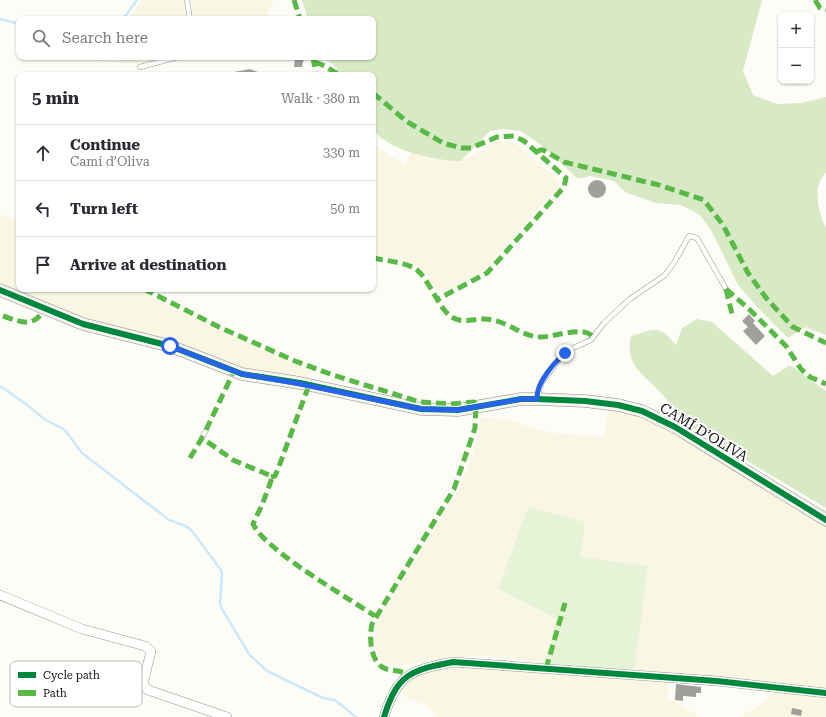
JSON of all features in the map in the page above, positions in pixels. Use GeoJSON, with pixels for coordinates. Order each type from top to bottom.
{"type":"FeatureCollection","features":[{"type":"Feature","properties":{"kind":"street","name":"CAMÍ D’OLIVA"},"geometry":{"type":"LineString","coordinates":[[0,290],[83,324],[170,346],[231,370],[248,375],[434,410],[469,409],[521,399],[537,399],[585,401],[618,405],[654,415],[826,520]]}},
{"type":"Feature","properties":{"kind":"street"},"geometry":{"type":"LineString","coordinates":[[0,595],[82,629],[145,646],[151,651],[144,684],[148,690],[226,717]]}},
{"type":"Feature","properties":{"kind":"street"},"geometry":{"type":"LineString","coordinates":[[384,717],[393,692],[407,675],[452,662],[716,681],[826,694]]}},
{"type":"Feature","properties":{"kind":"lane"},"geometry":{"type":"LineString","coordinates":[[187,0],[190,16]]}},
{"type":"Feature","properties":{"kind":"lane"},"geometry":{"type":"LineString","coordinates":[[140,67],[167,60]]}},
{"type":"Feature","properties":{"kind":"lane"},"geometry":{"type":"LineString","coordinates":[[537,399],[537,392],[542,382],[560,358],[573,348],[591,340],[604,323],[630,298],[665,275],[689,236],[697,238],[726,289]]}},
{"type":"Feature","properties":{"kind":"lane"},"geometry":{"type":"LineString","coordinates":[[202,438],[206,430]]}},
{"type":"Feature","properties":{"kind":"shaded area"},"geometry":{"type":"Polygon","coordinates":[[[142,0],[274,0],[267,16],[130,16],[142,0]]]}},
{"type":"Feature","properties":{"kind":"shaded area"},"geometry":{"type":"Polygon","coordinates":[[[93,60],[155,60],[140,64],[93,60]]]}},
{"type":"Feature","properties":{"kind":"shaded area"},"geometry":{"type":"Polygon","coordinates":[[[498,141],[507,141],[516,144],[558,179],[560,184],[482,273],[439,294],[422,269],[413,264],[376,255],[376,145],[405,166],[411,152],[420,155],[461,161],[498,141]]]}},
{"type":"Feature","properties":{"kind":"shaded area"},"geometry":{"type":"Polygon","coordinates":[[[0,214],[16,221],[16,292],[0,285],[0,214]]]}},
{"type":"Feature","properties":{"kind":"shaded area"},"geometry":{"type":"Polygon","coordinates":[[[17,292],[142,292],[219,330],[312,371],[307,381],[243,368],[78,318],[17,292]]]}},
{"type":"Feature","properties":{"kind":"shaded area"},"geometry":{"type":"Polygon","coordinates":[[[608,409],[631,413],[664,425],[826,525],[826,690],[732,678],[634,671],[580,557],[528,507],[498,589],[557,619],[544,663],[488,656],[457,657],[400,666],[386,664],[380,660],[375,644],[376,623],[461,486],[477,440],[481,417],[510,420],[529,427],[555,433],[604,437],[608,409]]]}},
{"type":"Feature","properties":{"kind":"shaded area"},"geometry":{"type":"Polygon","coordinates":[[[455,666],[669,682],[668,700],[674,701],[700,717],[436,717],[429,707],[396,693],[411,679],[419,675],[455,666]]]}},
{"type":"Feature","properties":{"kind":"shaded area"},"geometry":{"type":"Polygon","coordinates":[[[775,692],[826,698],[826,717],[740,717],[757,707],[775,692]]]}},
{"type":"Feature","properties":{"kind":"green space"},"geometry":{"type":"Polygon","coordinates":[[[302,0],[762,0],[743,71],[753,95],[777,104],[801,103],[826,97],[826,173],[819,185],[818,199],[821,215],[826,228],[826,335],[805,327],[788,338],[758,308],[738,285],[711,230],[700,215],[681,205],[656,203],[625,192],[614,181],[590,176],[578,179],[541,145],[521,131],[503,129],[490,131],[461,161],[426,157],[401,149],[389,143],[376,132],[376,72],[335,72],[337,68],[328,60],[376,60],[376,16],[307,16],[302,0]]]}},
{"type":"Feature","properties":{"kind":"green space"},"geometry":{"type":"Polygon","coordinates":[[[697,319],[712,322],[773,376],[790,365],[826,391],[826,508],[674,417],[670,405],[663,395],[639,371],[633,361],[630,350],[631,336],[651,330],[661,331],[676,345],[682,328],[697,319]]]}},
{"type":"Feature","properties":{"kind":"green space"},"geometry":{"type":"Polygon","coordinates":[[[528,507],[585,522],[580,557],[648,566],[634,671],[544,663],[557,619],[498,589],[528,507]]]}},
{"type":"Feature","properties":{"kind":"building"},"geometry":{"type":"Polygon","coordinates":[[[295,60],[303,60],[302,67],[294,67],[295,60]]]}},
{"type":"Feature","properties":{"kind":"building"},"geometry":{"type":"Polygon","coordinates":[[[250,69],[258,72],[234,72],[250,69]]]}},
{"type":"Feature","properties":{"kind":"building"},"geometry":{"type":"Polygon","coordinates":[[[597,180],[603,183],[606,189],[603,195],[597,198],[591,195],[588,189],[591,183],[597,180]]]}},
{"type":"Feature","properties":{"kind":"building"},"geometry":{"type":"Polygon","coordinates":[[[749,314],[755,321],[753,323],[765,336],[756,345],[743,331],[748,327],[742,321],[749,314]]]}},
{"type":"Feature","properties":{"kind":"building"},"geometry":{"type":"Polygon","coordinates":[[[676,684],[701,687],[701,693],[696,693],[696,697],[683,696],[683,701],[675,700],[676,684]]]}},
{"type":"Feature","properties":{"kind":"building"},"geometry":{"type":"Polygon","coordinates":[[[792,708],[802,710],[801,716],[791,714],[792,708]]]}},
{"type":"Feature","properties":{"kind":"waterway"},"geometry":{"type":"LineString","coordinates":[[124,16],[137,0]]}},
{"type":"Feature","properties":{"kind":"waterway"},"geometry":{"type":"LineString","coordinates":[[0,19],[16,23]]}},
{"type":"Feature","properties":{"kind":"waterway"},"geometry":{"type":"LineString","coordinates":[[0,386],[26,404],[44,419],[65,430],[82,453],[169,520],[186,526],[192,531],[221,570],[220,603],[222,609],[249,654],[267,671],[323,698],[335,700],[356,717]]}},
{"type":"Feature","properties":{"kind":"marked path"},"geometry":{"type":"LineString","coordinates":[[294,0],[299,16]]}},
{"type":"Feature","properties":{"kind":"marked path"},"geometry":{"type":"LineString","coordinates":[[815,0],[820,8],[826,10]]}},
{"type":"Feature","properties":{"kind":"marked path"},"geometry":{"type":"LineString","coordinates":[[314,60],[316,72]]}},
{"type":"Feature","properties":{"kind":"marked path"},"geometry":{"type":"LineString","coordinates":[[315,62],[334,72]]}},
{"type":"Feature","properties":{"kind":"marked path"},"geometry":{"type":"LineString","coordinates":[[376,96],[406,121],[443,143],[461,148],[471,148],[497,137],[514,136],[524,141],[566,178],[564,187],[487,273],[438,299]]}},
{"type":"Feature","properties":{"kind":"marked path"},"geometry":{"type":"LineString","coordinates":[[537,152],[543,150],[564,162],[659,185],[704,200],[723,225],[748,273],[767,299],[793,327],[826,343]]}},
{"type":"Feature","properties":{"kind":"marked path"},"geometry":{"type":"LineString","coordinates":[[376,259],[402,263],[413,267],[422,275],[447,313],[459,320],[492,320],[505,324],[528,335],[541,337],[569,332],[583,332],[593,337]]}},
{"type":"Feature","properties":{"kind":"marked path"},"geometry":{"type":"LineString","coordinates":[[726,289],[749,309],[786,346],[801,369],[810,377],[826,384]]}},
{"type":"Feature","properties":{"kind":"marked path"},"geometry":{"type":"LineString","coordinates":[[726,289],[733,318]]}},
{"type":"Feature","properties":{"kind":"marked path"},"geometry":{"type":"LineString","coordinates":[[150,292],[219,327],[295,361],[333,375],[420,402],[451,404],[474,402],[476,405],[475,428],[454,489],[372,624],[371,642],[373,654],[379,665],[407,675]]}},
{"type":"Feature","properties":{"kind":"marked path"},"geometry":{"type":"LineString","coordinates":[[3,316],[21,322],[31,322],[36,319],[45,309]]}},
{"type":"Feature","properties":{"kind":"marked path"},"geometry":{"type":"LineString","coordinates":[[206,430],[234,371]]}},
{"type":"Feature","properties":{"kind":"marked path"},"geometry":{"type":"LineString","coordinates":[[271,477],[275,476],[278,469],[309,385]]}},
{"type":"Feature","properties":{"kind":"marked path"},"geometry":{"type":"LineString","coordinates":[[190,458],[202,438],[233,460],[269,475],[271,477],[271,481],[253,524],[261,535],[290,560],[308,573],[375,616]]}},
{"type":"Feature","properties":{"kind":"marked path"},"geometry":{"type":"LineString","coordinates":[[546,669],[565,603]]}},
{"type":"Feature","properties":{"kind":"cycle path"},"geometry":{"type":"LineString","coordinates":[[0,290],[83,324],[170,346],[242,374],[300,383],[421,409],[458,410],[521,399],[537,399],[585,401],[618,405],[642,411],[675,427],[826,520]]}},
{"type":"Feature","properties":{"kind":"cycle path"},"geometry":{"type":"LineString","coordinates":[[384,717],[394,691],[408,676],[426,668],[453,662],[717,681],[826,693]]}},
{"type":"Feature","properties":{"kind":"route"},"geometry":{"type":"LineString","coordinates":[[170,346],[242,374],[347,393],[421,409],[434,410],[469,409],[521,399],[537,399],[536,395],[542,382],[565,353]]}}]}
